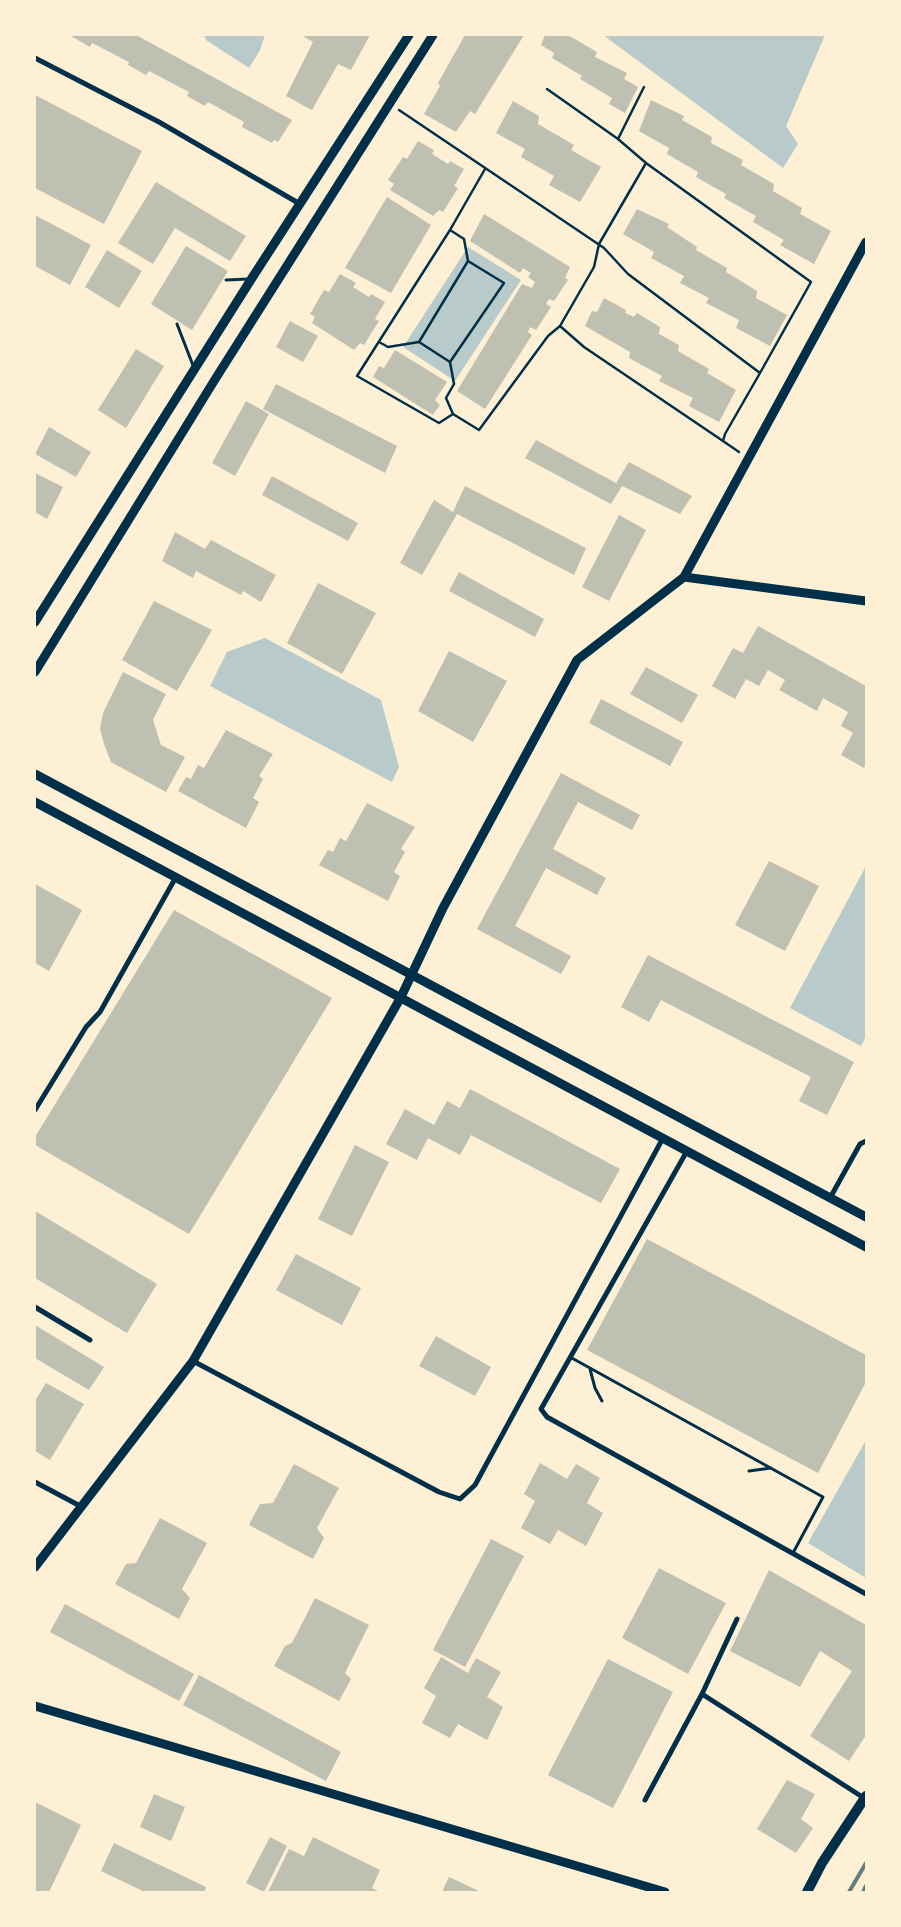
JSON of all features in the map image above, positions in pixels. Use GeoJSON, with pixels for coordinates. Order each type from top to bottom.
{"type":"FeatureCollection","features":[{"type":"Feature","properties":{"kind":"main road"},"geometry":{"type":"LineString","coordinates":[[806,1892],[822,1863],[865,1797]]}},
{"type":"Feature","properties":{"kind":"street"},"geometry":{"type":"LineString","coordinates":[[35,622],[194,368],[409,35]]}},
{"type":"Feature","properties":{"kind":"street"},"geometry":{"type":"LineString","coordinates":[[35,672],[214,381],[433,35]]}},
{"type":"Feature","properties":{"kind":"street"},"geometry":{"type":"LineString","coordinates":[[35,58],[159,122],[300,204]]}},
{"type":"Feature","properties":{"kind":"street"},"geometry":{"type":"LineString","coordinates":[[35,1567],[193,1361],[402,997],[444,908],[577,660],[684,577],[866,242]]}},
{"type":"Feature","properties":{"kind":"street"},"geometry":{"type":"LineString","coordinates":[[684,577],[866,601]]}},
{"type":"Feature","properties":{"kind":"street"},"geometry":{"type":"LineString","coordinates":[[35,774],[866,1217]]}},
{"type":"Feature","properties":{"kind":"street"},"geometry":{"type":"LineString","coordinates":[[35,802],[866,1247]]}},
{"type":"Feature","properties":{"kind":"street"},"geometry":{"type":"LineString","coordinates":[[35,1110],[86,1027],[100,1012],[176,877]]}},
{"type":"Feature","properties":{"kind":"street"},"geometry":{"type":"LineString","coordinates":[[193,1361],[439,1492],[460,1499],[475,1485],[663,1138]]}},
{"type":"Feature","properties":{"kind":"street"},"geometry":{"type":"LineString","coordinates":[[830,1198],[860,1144],[866,1141]]}},
{"type":"Feature","properties":{"kind":"street"},"geometry":{"type":"LineString","coordinates":[[687,1151],[541,1409],[547,1416],[866,1594]]}},
{"type":"Feature","properties":{"kind":"street"},"geometry":{"type":"LineString","coordinates":[[35,1307],[90,1340]]}},
{"type":"Feature","properties":{"kind":"street"},"geometry":{"type":"LineString","coordinates":[[35,1482],[82,1507]]}},
{"type":"Feature","properties":{"kind":"street"},"geometry":{"type":"LineString","coordinates":[[645,1800],[702,1694],[737,1619]]}},
{"type":"Feature","properties":{"kind":"street"},"geometry":{"type":"LineString","coordinates":[[702,1694],[865,1797]]}},
{"type":"Feature","properties":{"kind":"street"},"geometry":{"type":"LineString","coordinates":[[35,1706],[665,1892]]}},
{"type":"Feature","properties":{"kind":"lane"},"geometry":{"type":"LineString","coordinates":[[226,280],[252,278]]}},
{"type":"Feature","properties":{"kind":"lane"},"geometry":{"type":"LineString","coordinates":[[178,324],[194,368]]}},
{"type":"Feature","properties":{"kind":"lane"},"geometry":{"type":"LineString","coordinates":[[569,1357],[823,1497],[793,1553]]}},
{"type":"Feature","properties":{"kind":"lane"},"geometry":{"type":"LineString","coordinates":[[590,1368],[595,1388],[602,1401]]}},
{"type":"Feature","properties":{"kind":"lane"},"geometry":{"type":"LineString","coordinates":[[749,1471],[771,1468]]}},
{"type":"Feature","properties":{"kind":"path"},"geometry":{"type":"LineString","coordinates":[[618,139],[644,87]]}},
{"type":"Feature","properties":{"kind":"path"},"geometry":{"type":"LineString","coordinates":[[547,88],[618,139],[646,163],[811,282],[725,434],[723,441]]}},
{"type":"Feature","properties":{"kind":"path"},"geometry":{"type":"LineString","coordinates":[[390,103],[462,150],[485,169],[599,244],[628,274],[760,373]]}},
{"type":"Feature","properties":{"kind":"path"},"geometry":{"type":"LineString","coordinates":[[468,261],[504,283],[450,362],[454,384],[446,398],[452,414],[479,430],[548,336],[560,326],[594,267],[599,244],[646,163]]}},
{"type":"Feature","properties":{"kind":"path"},"geometry":{"type":"LineString","coordinates":[[452,414],[439,423],[357,376],[450,230],[485,169]]}},
{"type":"Feature","properties":{"kind":"path"},"geometry":{"type":"LineString","coordinates":[[419,342],[468,261],[464,239],[450,230]]}},
{"type":"Feature","properties":{"kind":"path"},"geometry":{"type":"LineString","coordinates":[[560,326],[584,347],[748,458]]}},
{"type":"Feature","properties":{"kind":"path"},"geometry":{"type":"LineString","coordinates":[[379,342],[388,347],[419,342],[450,362]]}},
{"type":"Feature","properties":{"kind":"shaded area"},"geometry":{"type":"Polygon","coordinates":[[[204,35],[265,35],[260,50],[249,68],[206,40],[204,35]]]}},
{"type":"Feature","properties":{"kind":"shaded area"},"geometry":{"type":"Polygon","coordinates":[[[603,35],[825,35],[786,126],[798,144],[783,168],[603,35]]]}},
{"type":"Feature","properties":{"kind":"shaded area"},"geometry":{"type":"Polygon","coordinates":[[[468,247],[521,280],[455,381],[403,347],[468,247]]]}},
{"type":"Feature","properties":{"kind":"shaded area"},"geometry":{"type":"Polygon","coordinates":[[[265,638],[381,700],[399,767],[392,782],[210,686],[227,652],[265,638]]]}},
{"type":"Feature","properties":{"kind":"shaded area"},"geometry":{"type":"Polygon","coordinates":[[[866,866],[866,1036],[861,1046],[790,1008],[866,866]]]}},
{"type":"Feature","properties":{"kind":"shaded area"},"geometry":{"type":"Polygon","coordinates":[[[866,1440],[866,1578],[808,1543],[866,1440]]]}},
{"type":"Feature","properties":{"kind":"building"},"geometry":{"type":"Polygon","coordinates":[[[69,35],[136,35],[292,120],[278,142],[274,140],[272,143],[242,127],[244,122],[208,102],[205,106],[187,96],[189,92],[149,71],[146,75],[128,65],[129,62],[92,43],[90,47],[69,35]]]}},
{"type":"Feature","properties":{"kind":"building"},"geometry":{"type":"Polygon","coordinates":[[[301,35],[370,35],[351,70],[338,64],[312,110],[286,96],[313,42],[301,35]]]}},
{"type":"Feature","properties":{"kind":"building"},"geometry":{"type":"Polygon","coordinates":[[[465,35],[524,35],[475,114],[470,111],[456,132],[424,114],[440,86],[438,83],[465,35]]]}},
{"type":"Feature","properties":{"kind":"building"},"geometry":{"type":"Polygon","coordinates":[[[545,35],[568,35],[597,52],[595,57],[627,73],[624,79],[638,87],[625,113],[609,104],[612,98],[580,79],[582,76],[552,58],[554,53],[541,45],[545,35]]]}},
{"type":"Feature","properties":{"kind":"building"},"geometry":{"type":"Polygon","coordinates":[[[35,95],[142,151],[104,224],[35,188],[35,95]]]}},
{"type":"Feature","properties":{"kind":"building"},"geometry":{"type":"Polygon","coordinates":[[[651,100],[684,116],[682,120],[712,137],[711,143],[743,160],[741,165],[774,184],[773,191],[802,208],[800,214],[831,231],[814,264],[780,245],[784,240],[753,222],[756,216],[724,198],[726,194],[696,177],[698,172],[667,154],[669,148],[639,131],[651,100]]]}},
{"type":"Feature","properties":{"kind":"building"},"geometry":{"type":"Polygon","coordinates":[[[513,101],[539,116],[538,124],[574,145],[571,150],[601,167],[580,202],[549,185],[554,176],[521,157],[525,149],[496,133],[513,101]]]}},
{"type":"Feature","properties":{"kind":"building"},"geometry":{"type":"Polygon","coordinates":[[[418,141],[434,150],[432,154],[448,164],[450,161],[464,169],[454,186],[458,188],[443,212],[439,210],[433,216],[390,190],[394,184],[388,180],[403,157],[407,159],[418,141]]]}},
{"type":"Feature","properties":{"kind":"building"},"geometry":{"type":"Polygon","coordinates":[[[156,182],[246,236],[230,261],[175,228],[153,264],[118,243],[156,182]]]}},
{"type":"Feature","properties":{"kind":"building"},"geometry":{"type":"Polygon","coordinates":[[[387,197],[431,225],[391,293],[345,268],[387,197]]]}},
{"type":"Feature","properties":{"kind":"building"},"geometry":{"type":"Polygon","coordinates":[[[637,209],[669,224],[667,227],[697,247],[696,250],[727,268],[726,272],[757,291],[756,298],[787,315],[770,346],[736,328],[739,320],[706,303],[709,298],[680,283],[684,276],[651,258],[654,252],[623,234],[637,209]]]}},
{"type":"Feature","properties":{"kind":"building"},"geometry":{"type":"Polygon","coordinates":[[[484,214],[570,267],[565,278],[568,280],[554,301],[549,299],[546,304],[551,307],[536,330],[530,327],[528,332],[532,335],[485,409],[457,391],[522,284],[532,288],[535,282],[528,277],[531,273],[523,268],[520,273],[470,241],[484,214]]]}},
{"type":"Feature","properties":{"kind":"building"},"geometry":{"type":"Polygon","coordinates":[[[35,215],[91,245],[70,285],[35,266],[35,215]]]}},
{"type":"Feature","properties":{"kind":"building"},"geometry":{"type":"Polygon","coordinates":[[[186,246],[228,271],[192,330],[151,304],[186,246]]]}},
{"type":"Feature","properties":{"kind":"building"},"geometry":{"type":"Polygon","coordinates":[[[107,250],[142,271],[119,308],[85,287],[107,250]]]}},
{"type":"Feature","properties":{"kind":"building"},"geometry":{"type":"Polygon","coordinates":[[[340,274],[356,283],[353,287],[369,297],[371,294],[385,302],[375,319],[379,321],[364,345],[360,343],[354,350],[312,323],[315,317],[310,314],[324,290],[329,292],[340,274]]]}},
{"type":"Feature","properties":{"kind":"building"},"geometry":{"type":"Polygon","coordinates":[[[604,298],[626,310],[625,313],[634,317],[637,313],[660,327],[659,334],[679,345],[678,351],[709,369],[707,373],[736,390],[719,422],[689,406],[693,398],[659,381],[662,376],[629,358],[630,352],[585,326],[592,311],[597,312],[604,298]]]}},
{"type":"Feature","properties":{"kind":"building"},"geometry":{"type":"Polygon","coordinates":[[[290,321],[318,336],[303,362],[276,347],[290,321]]]}},
{"type":"Feature","properties":{"kind":"building"},"geometry":{"type":"Polygon","coordinates":[[[136,349],[164,366],[126,428],[98,410],[136,349]]]}},
{"type":"Feature","properties":{"kind":"building"},"geometry":{"type":"Polygon","coordinates":[[[395,350],[447,382],[435,400],[440,405],[433,415],[373,377],[379,366],[384,368],[395,350]]]}},
{"type":"Feature","properties":{"kind":"building"},"geometry":{"type":"Polygon","coordinates":[[[276,384],[397,446],[385,473],[263,409],[276,384]]]}},
{"type":"Feature","properties":{"kind":"building"},"geometry":{"type":"Polygon","coordinates":[[[246,401],[269,414],[235,476],[212,463],[246,401]]]}},
{"type":"Feature","properties":{"kind":"building"},"geometry":{"type":"Polygon","coordinates":[[[49,427],[91,452],[76,477],[35,454],[49,427]]]}},
{"type":"Feature","properties":{"kind":"building"},"geometry":{"type":"Polygon","coordinates":[[[536,440],[616,483],[629,462],[692,496],[680,514],[622,486],[611,504],[525,458],[536,440]]]}},
{"type":"Feature","properties":{"kind":"building"},"geometry":{"type":"Polygon","coordinates":[[[35,473],[63,487],[47,519],[35,512],[35,473]]]}},
{"type":"Feature","properties":{"kind":"building"},"geometry":{"type":"Polygon","coordinates":[[[272,476],[358,523],[348,541],[262,495],[272,476]]]}},
{"type":"Feature","properties":{"kind":"building"},"geometry":{"type":"Polygon","coordinates":[[[465,486],[586,548],[574,575],[457,514],[422,575],[400,563],[434,500],[453,512],[465,486]]]}},
{"type":"Feature","properties":{"kind":"building"},"geometry":{"type":"Polygon","coordinates":[[[619,515],[646,530],[609,601],[582,587],[619,515]]]}},
{"type":"Feature","properties":{"kind":"building"},"geometry":{"type":"Polygon","coordinates":[[[175,532],[205,549],[211,540],[276,575],[261,602],[243,591],[241,595],[196,571],[193,578],[162,561],[175,532]]]}},
{"type":"Feature","properties":{"kind":"building"},"geometry":{"type":"Polygon","coordinates":[[[459,572],[544,619],[535,637],[449,591],[459,572]]]}},
{"type":"Feature","properties":{"kind":"building"},"geometry":{"type":"Polygon","coordinates":[[[318,583],[376,613],[342,674],[287,643],[318,583]]]}},
{"type":"Feature","properties":{"kind":"building"},"geometry":{"type":"Polygon","coordinates":[[[154,601],[212,630],[177,691],[122,660],[154,601]]]}},
{"type":"Feature","properties":{"kind":"building"},"geometry":{"type":"Polygon","coordinates":[[[758,626],[866,686],[866,764],[864,768],[841,755],[853,733],[841,726],[848,712],[823,698],[817,711],[779,690],[785,680],[768,670],[759,686],[746,679],[735,699],[712,686],[733,648],[743,653],[758,626]]]}},
{"type":"Feature","properties":{"kind":"building"},"geometry":{"type":"Polygon","coordinates":[[[449,651],[507,681],[473,742],[418,711],[449,651]]]}},
{"type":"Feature","properties":{"kind":"building"},"geometry":{"type":"Polygon","coordinates":[[[646,667],[698,695],[682,723],[630,694],[646,667]]]}},
{"type":"Feature","properties":{"kind":"building"},"geometry":{"type":"Polygon","coordinates":[[[123,672],[166,694],[153,720],[161,745],[185,757],[166,792],[111,762],[104,744],[100,729],[103,713],[123,672]]]}},
{"type":"Feature","properties":{"kind":"building"},"geometry":{"type":"Polygon","coordinates":[[[601,699],[683,742],[670,766],[589,723],[601,699]]]}},
{"type":"Feature","properties":{"kind":"building"},"geometry":{"type":"Polygon","coordinates":[[[226,730],[273,754],[259,776],[263,779],[253,798],[259,802],[246,828],[178,791],[186,777],[191,779],[198,765],[204,768],[226,730]]]}},
{"type":"Feature","properties":{"kind":"building"},"geometry":{"type":"Polygon","coordinates":[[[561,773],[640,815],[632,830],[578,802],[553,849],[606,878],[597,895],[546,868],[515,926],[571,956],[561,974],[477,929],[561,773]]]}},
{"type":"Feature","properties":{"kind":"building"},"geometry":{"type":"Polygon","coordinates":[[[367,803],[415,827],[401,849],[405,852],[394,872],[400,876],[388,901],[319,865],[328,850],[333,852],[340,838],[346,841],[367,803]]]}},
{"type":"Feature","properties":{"kind":"building"},"geometry":{"type":"Polygon","coordinates":[[[769,861],[819,886],[785,951],[735,925],[769,861]]]}},
{"type":"Feature","properties":{"kind":"building"},"geometry":{"type":"Polygon","coordinates":[[[35,884],[82,910],[49,971],[35,963],[35,884]]]}},
{"type":"Feature","properties":{"kind":"building"},"geometry":{"type":"Polygon","coordinates":[[[174,910],[332,998],[189,1234],[35,1145],[35,1137],[174,910]]]}},
{"type":"Feature","properties":{"kind":"building"},"geometry":{"type":"Polygon","coordinates":[[[648,955],[854,1062],[827,1115],[799,1101],[811,1077],[661,1000],[649,1022],[621,1007],[648,955]]]}},
{"type":"Feature","properties":{"kind":"building"},"geometry":{"type":"Polygon","coordinates":[[[470,1089],[620,1169],[601,1203],[471,1135],[460,1155],[428,1138],[417,1160],[386,1144],[405,1109],[434,1125],[447,1101],[460,1108],[470,1089]]]}},
{"type":"Feature","properties":{"kind":"building"},"geometry":{"type":"Polygon","coordinates":[[[355,1145],[389,1162],[352,1236],[318,1219],[355,1145]]]}},
{"type":"Feature","properties":{"kind":"building"},"geometry":{"type":"Polygon","coordinates":[[[35,1211],[157,1284],[127,1333],[35,1278],[35,1211]]]}},
{"type":"Feature","properties":{"kind":"building"},"geometry":{"type":"Polygon","coordinates":[[[647,1239],[866,1355],[866,1382],[818,1473],[587,1350],[647,1239]]]}},
{"type":"Feature","properties":{"kind":"building"},"geometry":{"type":"Polygon","coordinates":[[[296,1254],[361,1288],[342,1325],[276,1290],[296,1254]]]}},
{"type":"Feature","properties":{"kind":"building"},"geometry":{"type":"Polygon","coordinates":[[[35,1325],[104,1367],[89,1390],[35,1358],[35,1325]]]}},
{"type":"Feature","properties":{"kind":"building"},"geometry":{"type":"Polygon","coordinates":[[[436,1336],[491,1367],[475,1396],[419,1366],[436,1336]]]}},
{"type":"Feature","properties":{"kind":"building"},"geometry":{"type":"Polygon","coordinates":[[[46,1383],[84,1404],[50,1460],[35,1451],[35,1401],[46,1383]]]}},
{"type":"Feature","properties":{"kind":"building"},"geometry":{"type":"Polygon","coordinates":[[[540,1463],[567,1479],[576,1464],[600,1478],[587,1503],[603,1513],[586,1546],[558,1530],[550,1544],[521,1528],[535,1501],[524,1494],[540,1463]]]}},
{"type":"Feature","properties":{"kind":"building"},"geometry":{"type":"Polygon","coordinates":[[[294,1464],[339,1488],[317,1528],[324,1538],[313,1559],[249,1525],[260,1504],[273,1503],[294,1464]]]}},
{"type":"Feature","properties":{"kind":"building"},"geometry":{"type":"Polygon","coordinates":[[[160,1518],[207,1543],[182,1589],[190,1598],[179,1619],[115,1584],[126,1564],[136,1563],[160,1518]]]}},
{"type":"Feature","properties":{"kind":"building"},"geometry":{"type":"Polygon","coordinates":[[[491,1539],[524,1556],[465,1667],[433,1650],[491,1539]]]}},
{"type":"Feature","properties":{"kind":"building"},"geometry":{"type":"Polygon","coordinates":[[[659,1568],[726,1603],[688,1674],[622,1638],[659,1568]]]}},
{"type":"Feature","properties":{"kind":"building"},"geometry":{"type":"Polygon","coordinates":[[[769,1570],[866,1625],[866,1735],[849,1761],[810,1736],[852,1671],[820,1651],[800,1687],[730,1651],[769,1570]]]}},
{"type":"Feature","properties":{"kind":"building"},"geometry":{"type":"Polygon","coordinates":[[[315,1598],[369,1625],[345,1673],[351,1679],[339,1701],[274,1666],[285,1646],[292,1643],[315,1598]]]}},
{"type":"Feature","properties":{"kind":"building"},"geometry":{"type":"Polygon","coordinates":[[[65,1604],[194,1674],[179,1701],[50,1632],[65,1604]]]}},
{"type":"Feature","properties":{"kind":"building"},"geometry":{"type":"Polygon","coordinates":[[[441,1657],[468,1673],[476,1658],[501,1672],[487,1697],[503,1707],[487,1740],[458,1724],[450,1738],[422,1723],[436,1696],[424,1688],[441,1657]]]}},
{"type":"Feature","properties":{"kind":"building"},"geometry":{"type":"Polygon","coordinates":[[[608,1659],[673,1692],[613,1808],[548,1775],[608,1659]]]}},
{"type":"Feature","properties":{"kind":"building"},"geometry":{"type":"Polygon","coordinates":[[[199,1675],[341,1752],[326,1781],[183,1705],[199,1675]]]}},
{"type":"Feature","properties":{"kind":"building"},"geometry":{"type":"Polygon","coordinates":[[[787,1780],[815,1794],[801,1819],[813,1828],[796,1853],[757,1829],[787,1780]]]}},
{"type":"Feature","properties":{"kind":"building"},"geometry":{"type":"Polygon","coordinates":[[[154,1794],[185,1807],[171,1841],[140,1827],[154,1794]]]}},
{"type":"Feature","properties":{"kind":"building"},"geometry":{"type":"Polygon","coordinates":[[[35,1802],[81,1825],[49,1892],[35,1892],[35,1802]]]}},
{"type":"Feature","properties":{"kind":"building"},"geometry":{"type":"Polygon","coordinates":[[[270,1837],[287,1846],[264,1892],[246,1883],[270,1837]]]}},
{"type":"Feature","properties":{"kind":"building"},"geometry":{"type":"Polygon","coordinates":[[[313,1837],[380,1870],[372,1888],[380,1892],[268,1892],[289,1849],[304,1856],[313,1837]]]}},
{"type":"Feature","properties":{"kind":"building"},"geometry":{"type":"Polygon","coordinates":[[[114,1843],[206,1887],[204,1892],[145,1892],[101,1871],[114,1843]]]}},
{"type":"Feature","properties":{"kind":"building"},"geometry":{"type":"Polygon","coordinates":[[[449,1877],[481,1892],[442,1892],[449,1877]]]}},
{"type":"Feature","properties":{"kind":"railway"},"geometry":{"type":"LineString","coordinates":[[849,1892],[866,1863]]}},
{"type":"Feature","properties":{"kind":"railway"},"geometry":{"type":"LineString","coordinates":[[863,1892],[866,1886]]}}]}
